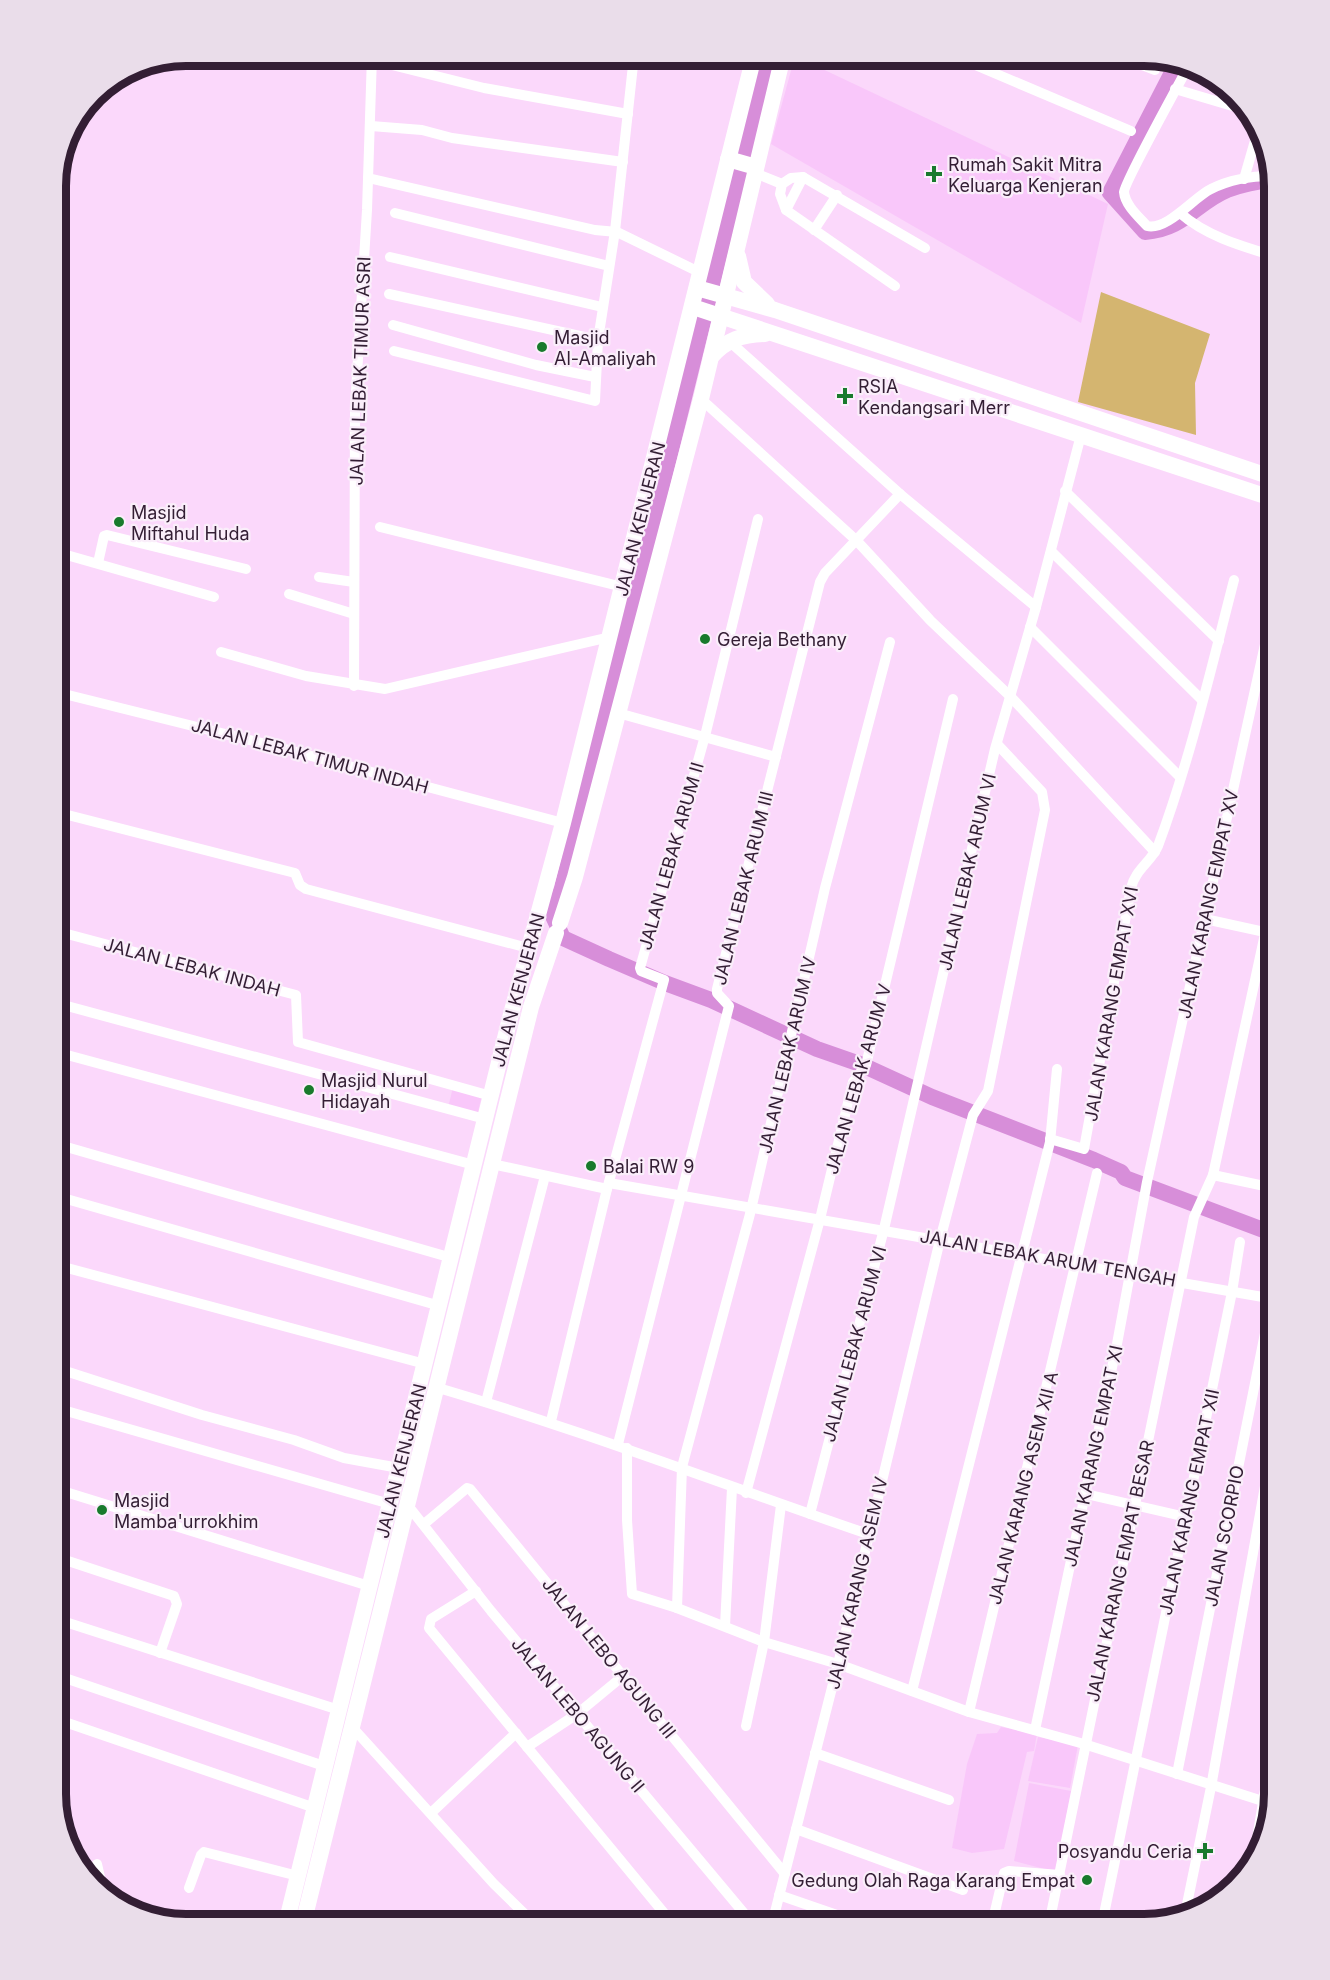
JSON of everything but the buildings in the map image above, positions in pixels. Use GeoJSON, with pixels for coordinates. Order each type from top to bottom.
{"type":"FeatureCollection","features":[{"type":"Feature","properties":{"kind":"main road","name":"JALAN KENJERAN"},"geometry":{"type":"LineString","coordinates":[[471,1215],[474,1164],[695,308],[752,66]]}},
{"type":"Feature","properties":{"kind":"main road","name":"JALAN KENJERAN"},"geometry":{"type":"LineString","coordinates":[[288,1914],[369,1586],[435,1387],[465,1236],[492,1164],[531,1007],[558,928],[618,713],[701,399],[718,315],[737,250],[754,168],[780,66]]}},
{"type":"Feature","properties":{"kind":"main road"},"geometry":{"type":"LineString","coordinates":[[731,160],[754,168]]}},
{"type":"Feature","properties":{"kind":"main road"},"geometry":{"type":"LineString","coordinates":[[737,250],[740,271],[749,289],[775,310]]}},
{"type":"Feature","properties":{"kind":"main road"},"geometry":{"type":"LineString","coordinates":[[700,283],[723,295],[775,310],[1264,474]]}},
{"type":"Feature","properties":{"kind":"main road"},"geometry":{"type":"LineString","coordinates":[[695,308],[778,333],[1264,495]]}},
{"type":"Feature","properties":{"kind":"main road"},"geometry":{"type":"LineString","coordinates":[[711,357],[738,336],[778,333]]}},
{"type":"Feature","properties":{"kind":"main road"},"geometry":{"type":"LineString","coordinates":[[1063,427],[1071,421],[1069,410]]}},
{"type":"Feature","properties":{"kind":"main road"},"geometry":{"type":"LineString","coordinates":[[1081,435],[1079,421],[1086,415]]}},
{"type":"Feature","properties":{"kind":"main road","name":"JALAN KENJERAN"},"geometry":{"type":"LineString","coordinates":[[306,1914],[353,1728],[398,1504],[399,1468],[452,1258],[465,1236]]}},
{"type":"Feature","properties":{"kind":"street","name":"JALAN LEBAK TIMUR ASRI"},"geometry":{"type":"LineString","coordinates":[[354,686],[355,408],[371,126],[372,66]]}},
{"type":"Feature","properties":{"kind":"street"},"geometry":{"type":"LineString","coordinates":[[402,66],[484,88],[628,114]]}},
{"type":"Feature","properties":{"kind":"street"},"geometry":{"type":"LineString","coordinates":[[394,351],[596,401],[598,340],[615,231],[633,66]]}},
{"type":"Feature","properties":{"kind":"street"},"geometry":{"type":"LineString","coordinates":[[978,66],[1131,131]]}},
{"type":"Feature","properties":{"kind":"street"},"geometry":{"type":"LineString","coordinates":[[1145,66],[1155,70]]}},
{"type":"Feature","properties":{"kind":"street"},"geometry":{"type":"LineString","coordinates":[[1184,73],[1124,189],[1126,200],[1147,226],[1155,227],[1183,216],[1210,189],[1244,179],[1263,177]]}},
{"type":"Feature","properties":{"kind":"street"},"geometry":{"type":"LineString","coordinates":[[1175,89],[1233,106]]}},
{"type":"Feature","properties":{"kind":"street"},"geometry":{"type":"LineString","coordinates":[[371,126],[422,130],[452,138],[623,162]]}},
{"type":"Feature","properties":{"kind":"street"},"geometry":{"type":"LineString","coordinates":[[1244,179],[1255,140]]}},
{"type":"Feature","properties":{"kind":"street"},"geometry":{"type":"LineString","coordinates":[[754,168],[782,184]]}},
{"type":"Feature","properties":{"kind":"street"},"geometry":{"type":"LineString","coordinates":[[786,210],[803,177]]}},
{"type":"Feature","properties":{"kind":"street"},"geometry":{"type":"LineString","coordinates":[[895,286],[786,210],[780,194],[782,184],[791,178],[803,177],[925,248]]}},
{"type":"Feature","properties":{"kind":"street"},"geometry":{"type":"LineString","coordinates":[[368,178],[595,230],[615,231],[700,283]]}},
{"type":"Feature","properties":{"kind":"street"},"geometry":{"type":"LineString","coordinates":[[814,230],[837,195]]}},
{"type":"Feature","properties":{"kind":"street"},"geometry":{"type":"LineString","coordinates":[[395,213],[609,266]]}},
{"type":"Feature","properties":{"kind":"street"},"geometry":{"type":"LineString","coordinates":[[1183,216],[1215,235],[1264,252]]}},
{"type":"Feature","properties":{"kind":"street"},"geometry":{"type":"LineString","coordinates":[[390,257],[602,307]]}},
{"type":"Feature","properties":{"kind":"street"},"geometry":{"type":"LineString","coordinates":[[389,294],[598,340]]}},
{"type":"Feature","properties":{"kind":"street"},"geometry":{"type":"LineString","coordinates":[[393,326],[536,365],[595,378]]}},
{"type":"Feature","properties":{"kind":"street"},"geometry":{"type":"LineString","coordinates":[[729,341],[900,494],[1036,607]]}},
{"type":"Feature","properties":{"kind":"street"},"geometry":{"type":"LineString","coordinates":[[701,399],[856,541],[930,620],[1010,696],[1155,852]]}},
{"type":"Feature","properties":{"kind":"street"},"geometry":{"type":"LineString","coordinates":[[997,744],[1081,435]]}},
{"type":"Feature","properties":{"kind":"street"},"geometry":{"type":"LineString","coordinates":[[1065,491],[1219,641]]}},
{"type":"Feature","properties":{"kind":"street","name":"JALAN LEBAK ARUM III"},"geometry":{"type":"LineString","coordinates":[[677,1608],[634,1595],[630,1588],[622,1446],[728,1009],[717,993],[717,988],[821,579],[900,494]]}},
{"type":"Feature","properties":{"kind":"street","name":"JALAN LEBAK ARUM II"},"geometry":{"type":"LineString","coordinates":[[551,1421],[608,1186],[663,981],[641,971],[640,968],[705,736],[758,519]]}},
{"type":"Feature","properties":{"kind":"street"},"geometry":{"type":"LineString","coordinates":[[380,527],[623,586]]}},
{"type":"Feature","properties":{"kind":"street"},"geometry":{"type":"LineString","coordinates":[[98,563],[104,536],[107,535],[246,569]]}},
{"type":"Feature","properties":{"kind":"street"},"geometry":{"type":"LineString","coordinates":[[1051,551],[1202,700]]}},
{"type":"Feature","properties":{"kind":"street"},"geometry":{"type":"LineString","coordinates":[[66,555],[214,597]]}},
{"type":"Feature","properties":{"kind":"street"},"geometry":{"type":"LineString","coordinates":[[319,577],[354,582]]}},
{"type":"Feature","properties":{"kind":"street","name":"JALAN KARANG EMPAT XVI"},"geometry":{"type":"LineString","coordinates":[[1049,1143],[1084,1149],[1131,888],[1136,874],[1155,852],[1180,777],[1234,580]]}},
{"type":"Feature","properties":{"kind":"street"},"geometry":{"type":"LineString","coordinates":[[289,594],[354,614]]}},
{"type":"Feature","properties":{"kind":"street"},"geometry":{"type":"LineString","coordinates":[[1030,627],[1180,777]]}},
{"type":"Feature","properties":{"kind":"street"},"geometry":{"type":"LineString","coordinates":[[221,652],[306,676],[354,686],[389,688],[610,637]]}},
{"type":"Feature","properties":{"kind":"street","name":"JALAN LEBAK ARUM IV"},"geometry":{"type":"LineString","coordinates":[[677,1608],[682,1467],[751,1207],[825,888],[890,642]]}},
{"type":"Feature","properties":{"kind":"street","name":"JALAN KARANG EMPAT XV"},"geometry":{"type":"LineString","coordinates":[[1147,1186],[1264,649]]}},
{"type":"Feature","properties":{"kind":"street","name":"JALAN LEBAK TIMUR INDAH"},"geometry":{"type":"LineString","coordinates":[[66,694],[270,745],[563,823]]}},
{"type":"Feature","properties":{"kind":"street","name":"JALAN LEBAK ARUM V"},"geometry":{"type":"LineString","coordinates":[[746,1493],[820,1219],[853,1082],[865,1066],[953,699]]}},
{"type":"Feature","properties":{"kind":"street"},"geometry":{"type":"LineString","coordinates":[[618,713],[776,757]]}},
{"type":"Feature","properties":{"kind":"street","name":"JALAN LEBAK ARUM VI"},"geometry":{"type":"LineString","coordinates":[[810,1514],[884,1229],[997,744]]}},
{"type":"Feature","properties":{"kind":"street","name":"JALAN LEBAK ARUM VI"},"geometry":{"type":"LineString","coordinates":[[940,1240],[974,1113],[988,1091],[1045,810],[1042,792],[997,744]]}},
{"type":"Feature","properties":{"kind":"street"},"geometry":{"type":"LineString","coordinates":[[66,815],[295,873],[300,885],[306,889],[528,948]]}},
{"type":"Feature","properties":{"kind":"street"},"geometry":{"type":"LineString","coordinates":[[1205,919],[1264,932]]}},
{"type":"Feature","properties":{"kind":"street","name":"JALAN LEBAK INDAH"},"geometry":{"type":"LineString","coordinates":[[66,934],[296,995],[298,1042],[491,1096]]}},
{"type":"Feature","properties":{"kind":"street","name":"JALAN KARANG EMPAT BESAR"},"geometry":{"type":"LineString","coordinates":[[1051,1914],[1180,1281],[1197,1209],[1213,1175],[1264,958]]}},
{"type":"Feature","properties":{"kind":"street"},"geometry":{"type":"LineString","coordinates":[[66,1006],[485,1119]]}},
{"type":"Feature","properties":{"kind":"street"},"geometry":{"type":"LineString","coordinates":[[66,1055],[474,1164]]}},
{"type":"Feature","properties":{"kind":"street"},"geometry":{"type":"LineString","coordinates":[[912,1691],[1049,1143],[1057,1069]]}},
{"type":"Feature","properties":{"kind":"street"},"geometry":{"type":"LineString","coordinates":[[66,1147],[452,1258]]}},
{"type":"Feature","properties":{"kind":"street","name":"JALAN LEBAK ARUM TENGAH"},"geometry":{"type":"LineString","coordinates":[[492,1164],[545,1176],[884,1229],[1264,1297]]}},
{"type":"Feature","properties":{"kind":"street","name":"JALAN KARANG ASEM XII A"},"geometry":{"type":"LineString","coordinates":[[969,1712],[1098,1173]]}},
{"type":"Feature","properties":{"kind":"street"},"geometry":{"type":"LineString","coordinates":[[1213,1175],[1264,1186]]}},
{"type":"Feature","properties":{"kind":"street"},"geometry":{"type":"LineString","coordinates":[[486,1402],[545,1176]]}},
{"type":"Feature","properties":{"kind":"street","name":"JALAN KARANG EMPAT XI"},"geometry":{"type":"LineString","coordinates":[[1035,1730],[1132,1272],[1147,1186]]}},
{"type":"Feature","properties":{"kind":"street"},"geometry":{"type":"LineString","coordinates":[[66,1199],[440,1306]]}},
{"type":"Feature","properties":{"kind":"street","name":"JALAN KARANG ASEM IV"},"geometry":{"type":"LineString","coordinates":[[774,1914],[838,1664],[940,1240]]}},
{"type":"Feature","properties":{"kind":"street","name":"JALAN KARANG EMPAT XII"},"geometry":{"type":"LineString","coordinates":[[1104,1914],[1232,1292],[1240,1242]]}},
{"type":"Feature","properties":{"kind":"street"},"geometry":{"type":"LineString","coordinates":[[66,1268],[425,1364]]}},
{"type":"Feature","properties":{"kind":"street","name":"JALAN SCORPIO"},"geometry":{"type":"LineString","coordinates":[[1177,1774],[1264,1344]]}},
{"type":"Feature","properties":{"kind":"street"},"geometry":{"type":"LineString","coordinates":[[66,1371],[202,1415],[294,1440],[344,1458],[399,1468]]}},
{"type":"Feature","properties":{"kind":"street"},"geometry":{"type":"LineString","coordinates":[[435,1387],[551,1421],[682,1467],[746,1493],[868,1534]]}},
{"type":"Feature","properties":{"kind":"street"},"geometry":{"type":"LineString","coordinates":[[66,1411],[398,1504]]}},
{"type":"Feature","properties":{"kind":"street","name":"JALAN LEBO AGUNG III"},"geometry":{"type":"LineString","coordinates":[[424,1524],[467,1488],[470,1489],[785,1874]]}},
{"type":"Feature","properties":{"kind":"street"},"geometry":{"type":"LineString","coordinates":[[725,1626],[732,1488]]}},
{"type":"Feature","properties":{"kind":"street"},"geometry":{"type":"LineString","coordinates":[[66,1492],[369,1586]]}},
{"type":"Feature","properties":{"kind":"street"},"geometry":{"type":"LineString","coordinates":[[1086,1494],[1186,1516]]}},
{"type":"Feature","properties":{"kind":"street"},"geometry":{"type":"LineString","coordinates":[[1189,1905],[1264,1496]]}},
{"type":"Feature","properties":{"kind":"street","name":"JALAN LEBO AGUNG II"},"geometry":{"type":"LineString","coordinates":[[398,1504],[424,1524],[476,1591],[741,1914]]}},
{"type":"Feature","properties":{"kind":"street"},"geometry":{"type":"LineString","coordinates":[[746,1726],[764,1642],[781,1505]]}},
{"type":"Feature","properties":{"kind":"street"},"geometry":{"type":"LineString","coordinates":[[66,1560],[174,1596],[177,1604],[160,1653]]}},
{"type":"Feature","properties":{"kind":"street"},"geometry":{"type":"LineString","coordinates":[[476,1591],[431,1619],[429,1628],[665,1914]]}},
{"type":"Feature","properties":{"kind":"street"},"geometry":{"type":"LineString","coordinates":[[677,1608],[764,1642],[838,1664],[969,1712],[1084,1744],[1264,1802]]}},
{"type":"Feature","properties":{"kind":"street"},"geometry":{"type":"LineString","coordinates":[[66,1622],[339,1710]]}},
{"type":"Feature","properties":{"kind":"street"},"geometry":{"type":"LineString","coordinates":[[527,1747],[576,1714],[623,1676]]}},
{"type":"Feature","properties":{"kind":"street"},"geometry":{"type":"LineString","coordinates":[[66,1678],[324,1766]]}},
{"type":"Feature","properties":{"kind":"street"},"geometry":{"type":"LineString","coordinates":[[66,1722],[315,1808]]}},
{"type":"Feature","properties":{"kind":"street"},"geometry":{"type":"LineString","coordinates":[[353,1728],[432,1812],[494,1884],[525,1914]]}},
{"type":"Feature","properties":{"kind":"street"},"geometry":{"type":"LineString","coordinates":[[432,1812],[516,1733]]}},
{"type":"Feature","properties":{"kind":"street"},"geometry":{"type":"LineString","coordinates":[[815,1753],[949,1800]]}},
{"type":"Feature","properties":{"kind":"street"},"geometry":{"type":"LineString","coordinates":[[796,1829],[963,1890]]}},
{"type":"Feature","properties":{"kind":"street"},"geometry":{"type":"LineString","coordinates":[[189,1888],[204,1852],[298,1876]]}},
{"type":"Feature","properties":{"kind":"street"},"geometry":{"type":"LineString","coordinates":[[97,1864],[100,1877]]}},
{"type":"Feature","properties":{"kind":"street"},"geometry":{"type":"LineString","coordinates":[[994,1914],[1004,1873],[1009,1871],[1060,1875]]}},
{"type":"Feature","properties":{"kind":"street"},"geometry":{"type":"LineString","coordinates":[[779,1895],[834,1914]]}},
{"type":"Feature","properties":{"kind":"shaded area","name":"Rumah Sakit Mitra Keluarga Kenjeran"},"geometry":{"type":"Polygon","coordinates":[[[792,66],[816,66],[1108,204],[1081,323],[771,144],[792,66]]]}},
{"type":"Feature","properties":{"kind":"shaded area"},"geometry":{"type":"Polygon","coordinates":[[[1101,292],[1210,334],[1195,383],[1196,435],[1078,402],[1101,292]]]}},
{"type":"Feature","properties":{"kind":"shaded area"},"geometry":{"type":"Polygon","coordinates":[[[453,1087],[482,1095],[478,1112],[474,1114],[448,1108],[453,1087]]]}},
{"type":"Feature","properties":{"kind":"shaded area"},"geometry":{"type":"Polygon","coordinates":[[[1001,1727],[1037,1734],[1034,1751],[1027,1752],[1004,1849],[972,1853],[952,1848],[967,1764],[977,1734],[997,1733],[1001,1727]]]}},
{"type":"Feature","properties":{"kind":"shaded area"},"geometry":{"type":"Polygon","coordinates":[[[1038,1737],[1078,1745],[1070,1788],[1028,1781],[1038,1737]]]}},
{"type":"Feature","properties":{"kind":"shaded area"},"geometry":{"type":"Polygon","coordinates":[[[1029,1783],[1071,1791],[1056,1872],[1014,1861],[1029,1783]]]}},
{"type":"Feature","properties":{"kind":"waterway"},"geometry":{"type":"LineString","coordinates":[[767,66],[562,888],[552,914],[563,938],[609,959],[711,1000],[817,1049],[860,1064],[932,1097],[1094,1160],[1121,1172],[1125,1178],[1264,1230]]}},
{"type":"Feature","properties":{"kind":"waterway"},"geometry":{"type":"LineString","coordinates":[[1174,70],[1110,193],[1145,232],[1159,230],[1180,221],[1216,195],[1227,190],[1264,182]]}},
{"type":"Feature","properties":{"kind":"place","name":"Rumah Sakit Mitra Keluarga Kenjeran"},"geometry":{"type":"Point","coordinates":[934,174]}},
{"type":"Feature","properties":{"kind":"place","name":"Masjid Al-Amaliyah"},"geometry":{"type":"Point","coordinates":[542,347]}},
{"type":"Feature","properties":{"kind":"place","name":"RSIA Kendangsari Merr"},"geometry":{"type":"Point","coordinates":[845,396]}},
{"type":"Feature","properties":{"kind":"place","name":"Masjid Miftahul Huda"},"geometry":{"type":"Point","coordinates":[119,522]}},
{"type":"Feature","properties":{"kind":"place","name":"Gereja Bethany"},"geometry":{"type":"Point","coordinates":[705,639]}},
{"type":"Feature","properties":{"kind":"place","name":"Masjid Nurul Hidayah"},"geometry":{"type":"Point","coordinates":[309,1090]}},
{"type":"Feature","properties":{"kind":"place","name":"Balai RW 9"},"geometry":{"type":"Point","coordinates":[591,1166]}},
{"type":"Feature","properties":{"kind":"place","name":"Masjid Mamba'urrokhim"},"geometry":{"type":"Point","coordinates":[102,1510]}},
{"type":"Feature","properties":{"kind":"place","name":"Posyandu Ceria"},"geometry":{"type":"Point","coordinates":[1205,1851]}},
{"type":"Feature","properties":{"kind":"place","name":"Gedung Olah Raga Karang Empat"},"geometry":{"type":"Point","coordinates":[1087,1880]}}]}
